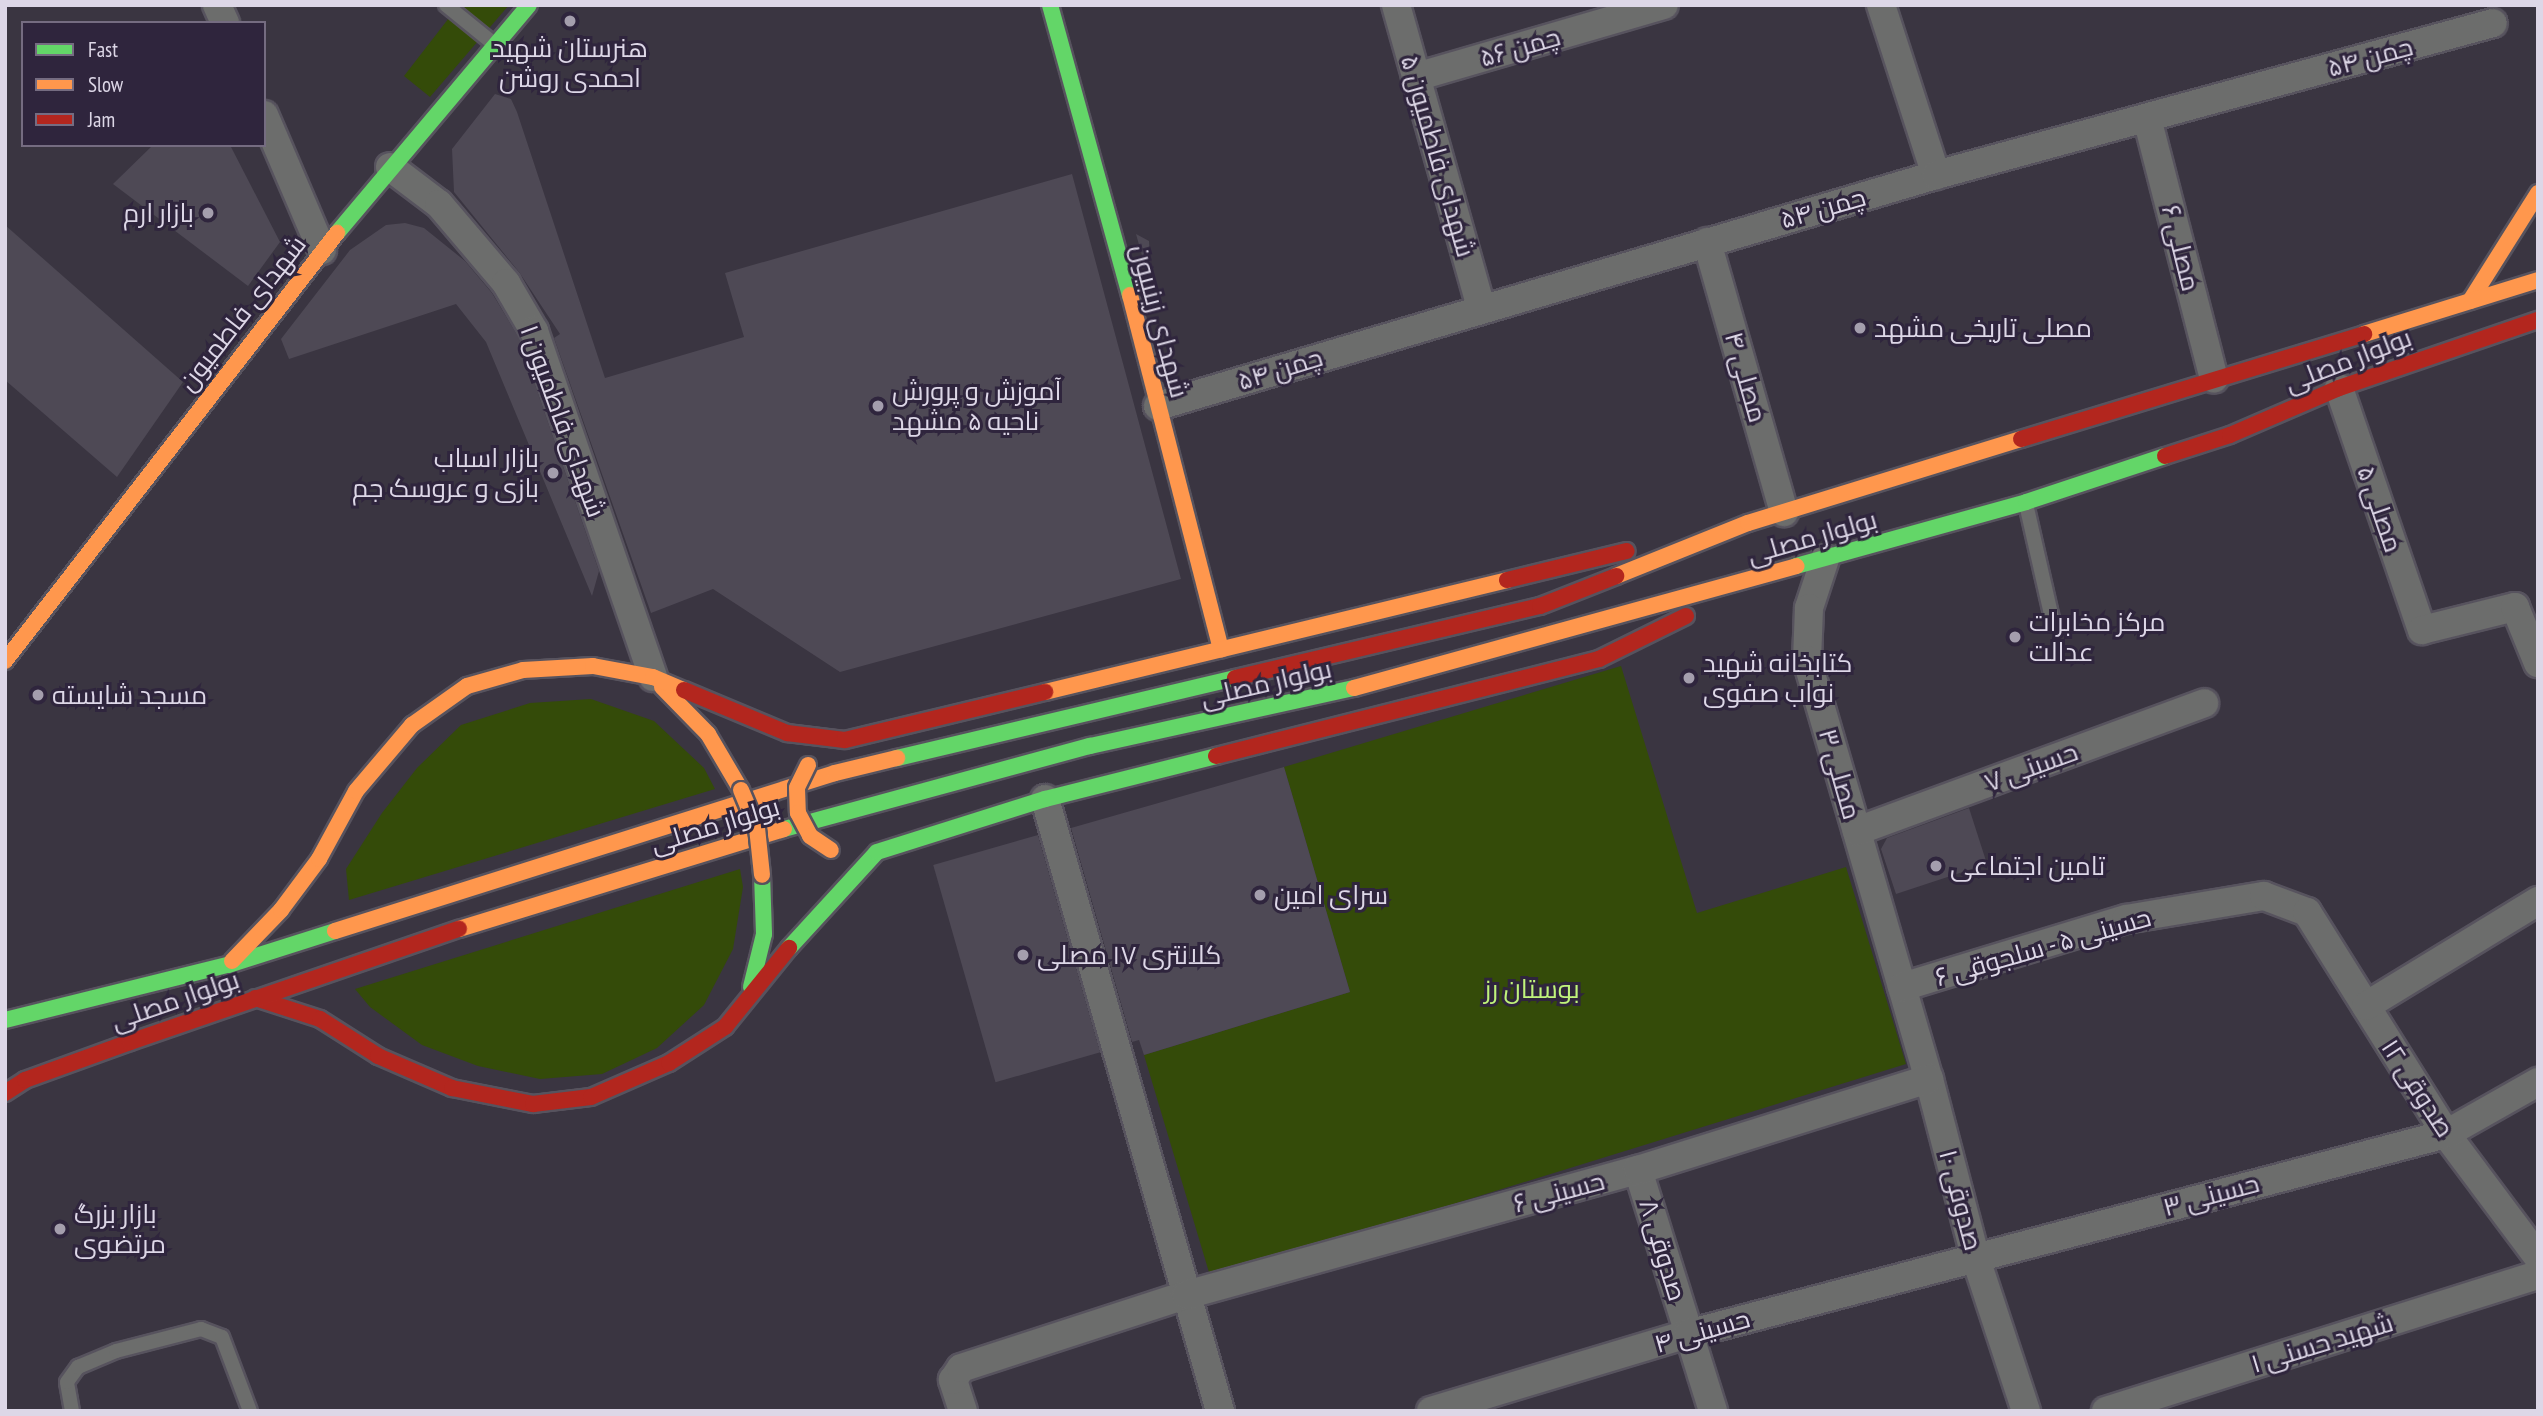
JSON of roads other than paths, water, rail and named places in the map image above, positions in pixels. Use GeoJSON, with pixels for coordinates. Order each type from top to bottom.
{"type":"FeatureCollection","features":[{"type":"Feature","properties":{"kind":"main road","name":"شهدای فاطمیون"},"geometry":{"type":"LineString","coordinates":[[5,661],[322,250],[529,5]]}},
{"type":"Feature","properties":{"kind":"main road","name":"شهدای زینبیون"},"geometry":{"type":"LineString","coordinates":[[1050,5],[1221,649]]}},
{"type":"Feature","properties":{"kind":"main road"},"geometry":{"type":"LineString","coordinates":[[2469,301],[2538,193]]}},
{"type":"Feature","properties":{"kind":"main road","name":"بولوار مصلی"},"geometry":{"type":"LineString","coordinates":[[5,1020],[228,965],[835,773],[1540,606],[1748,523],[2219,397],[2469,301],[2538,280]]}},
{"type":"Feature","properties":{"kind":"main road","name":"بولوار مصلی"},"geometry":{"type":"LineString","coordinates":[[5,1093],[25,1080],[488,919],[842,811],[1090,746],[1306,701],[1763,577],[2026,502],[2230,435],[2339,388],[2537,320]]}},
{"type":"Feature","properties":{"kind":"main road"},"geometry":{"type":"LineString","coordinates":[[2219,397],[2230,435]]}},
{"type":"Feature","properties":{"kind":"main road"},"geometry":{"type":"LineString","coordinates":[[1748,523],[845,740],[808,765],[797,788],[798,813],[810,836],[831,850],[877,852],[1045,799],[1599,659],[1763,577]]}},
{"type":"Feature","properties":{"kind":"main road"},"geometry":{"type":"LineString","coordinates":[[228,965],[281,911],[319,859],[356,790],[412,725],[467,686],[523,670],[593,666],[653,677],[787,733],[845,740]]}},
{"type":"Feature","properties":{"kind":"main road"},"geometry":{"type":"LineString","coordinates":[[653,677],[708,734],[741,790],[757,828],[764,934],[749,996]]}},
{"type":"Feature","properties":{"kind":"main road"},"geometry":{"type":"LineString","coordinates":[[255,998],[320,1019],[378,1056],[452,1088],[533,1104],[591,1097],[669,1063],[725,1027],[826,903],[877,852]]}},
{"type":"Feature","properties":{"kind":"street"},"geometry":{"type":"LineString","coordinates":[[217,5],[224,21]]}},
{"type":"Feature","properties":{"kind":"street","name":"شهدای فاطمیون ۵"},"geometry":{"type":"LineString","coordinates":[[1396,5],[1481,307]]}},
{"type":"Feature","properties":{"kind":"street","name":"چمن ۵۶"},"geometry":{"type":"LineString","coordinates":[[1416,76],[1664,5]]}},
{"type":"Feature","properties":{"kind":"street"},"geometry":{"type":"LineString","coordinates":[[1881,5],[1936,175]]}},
{"type":"Feature","properties":{"kind":"street","name":"چمن ۵۴"},"geometry":{"type":"LineString","coordinates":[[1158,406],[1481,307],[1936,175],[2493,23]]}},
{"type":"Feature","properties":{"kind":"street","name":"مصلی ۶"},"geometry":{"type":"LineString","coordinates":[[2147,118],[2219,397]]}},
{"type":"Feature","properties":{"kind":"street"},"geometry":{"type":"LineString","coordinates":[[266,120],[322,250]]}},
{"type":"Feature","properties":{"kind":"street","name":"شهدای فاطمیون ۱"},"geometry":{"type":"LineString","coordinates":[[390,167],[439,204],[506,283],[534,331],[653,677]]}},
{"type":"Feature","properties":{"kind":"street","name":"مصلی ۴"},"geometry":{"type":"LineString","coordinates":[[1707,242],[1784,512]]}},
{"type":"Feature","properties":{"kind":"street","name":"مصلی ۵"},"geometry":{"type":"LineString","coordinates":[[2339,388],[2422,630],[2515,607],[2537,659]]}},
{"type":"Feature","properties":{"kind":"street","name":"مصلی ۳"},"geometry":{"type":"LineString","coordinates":[[1825,559],[1809,608],[1807,660],[1902,987]]}},
{"type":"Feature","properties":{"kind":"street","name":"حسینی ۷"},"geometry":{"type":"LineString","coordinates":[[1857,831],[2204,703]]}},
{"type":"Feature","properties":{"kind":"street"},"geometry":{"type":"LineString","coordinates":[[1045,799],[1220,1411]]}},
{"type":"Feature","properties":{"kind":"street","name":"حسینی ۵ - سلجوقی ۶"},"geometry":{"type":"LineString","coordinates":[[1902,987],[2126,919],[2264,896],[2307,912]]}},
{"type":"Feature","properties":{"kind":"street"},"geometry":{"type":"LineString","coordinates":[[2366,1006],[2538,901]]}},
{"type":"Feature","properties":{"kind":"street","name":"صدوقی ۱۲"},"geometry":{"type":"LineString","coordinates":[[2307,912],[2446,1134],[2538,1257]]}},
{"type":"Feature","properties":{"kind":"street","name":"صدوقی ۱۰"},"geometry":{"type":"LineString","coordinates":[[1902,987],[1975,1256],[2026,1411]]}},
{"type":"Feature","properties":{"kind":"street","name":"حسینی ۶"},"geometry":{"type":"LineString","coordinates":[[963,1411],[953,1380],[961,1368],[1186,1296],[1638,1170],[1929,1079]]}},
{"type":"Feature","properties":{"kind":"street","name":"حسینی ۳"},"geometry":{"type":"LineString","coordinates":[[1975,1256],[2446,1134],[2538,1082]]}},
{"type":"Feature","properties":{"kind":"street","name":"صدوقی ۸"},"geometry":{"type":"LineString","coordinates":[[1638,1170],[1713,1411]]}},
{"type":"Feature","properties":{"kind":"street","name":"حسینی ۴"},"geometry":{"type":"LineString","coordinates":[[1431,1411],[1688,1334],[1975,1256]]}},
{"type":"Feature","properties":{"kind":"street","name":"شهید حسنی ۱"},"geometry":{"type":"LineString","coordinates":[[2106,1411],[2538,1275]]}},
{"type":"Feature","properties":{"kind":"lane"},"geometry":{"type":"LineString","coordinates":[[446,5],[495,45]]}},
{"type":"Feature","properties":{"kind":"lane"},"geometry":{"type":"LineString","coordinates":[[2026,502],[2052,618]]}},
{"type":"Feature","properties":{"kind":"lane"},"geometry":{"type":"LineString","coordinates":[[72,1411],[67,1382],[78,1367],[116,1351],[201,1329],[222,1338],[250,1411]]}},
{"type":"Feature","properties":{"kind":"place","name":"هنرستان شهید احمدی روشن"},"geometry":{"type":"Point","coordinates":[570,21]}},
{"type":"Feature","properties":{"kind":"place","name":"بازار ارم"},"geometry":{"type":"Point","coordinates":[208,213]}},
{"type":"Feature","properties":{"kind":"place","name":"مصلی تاریخی مشهد"},"geometry":{"type":"Point","coordinates":[1860,328]}},
{"type":"Feature","properties":{"kind":"place","name":"آموزش و پرورش ناحیه ۵ مشهد"},"geometry":{"type":"Point","coordinates":[878,406]}},
{"type":"Feature","properties":{"kind":"place","name":"بازار اسباب بازی و عروسک جم"},"geometry":{"type":"Point","coordinates":[553,473]}},
{"type":"Feature","properties":{"kind":"place","name":"مرکز مخابرات عدالت"},"geometry":{"type":"Point","coordinates":[2015,637]}},
{"type":"Feature","properties":{"kind":"place","name":"کتابخانه شهید نواب صفوی"},"geometry":{"type":"Point","coordinates":[1689,678]}},
{"type":"Feature","properties":{"kind":"place","name":"مسجد شایسته"},"geometry":{"type":"Point","coordinates":[38,695]}},
{"type":"Feature","properties":{"kind":"place","name":"تامین اجتماعی"},"geometry":{"type":"Point","coordinates":[1936,866]}},
{"type":"Feature","properties":{"kind":"place","name":"سرای امین"},"geometry":{"type":"Point","coordinates":[1260,895]}},
{"type":"Feature","properties":{"kind":"place","name":"کلانتری ۱۷ مصلی"},"geometry":{"type":"Point","coordinates":[1023,955]}},
{"type":"Feature","properties":{"kind":"place","name":"بازار بزرگ مرتضوی"},"geometry":{"type":"Point","coordinates":[60,1229]}},
{"type":"Feature","properties":{"kind":"park label","name":"بوستان رز"},"geometry":{"type":"Point","coordinates":[1532,989]}}]}
